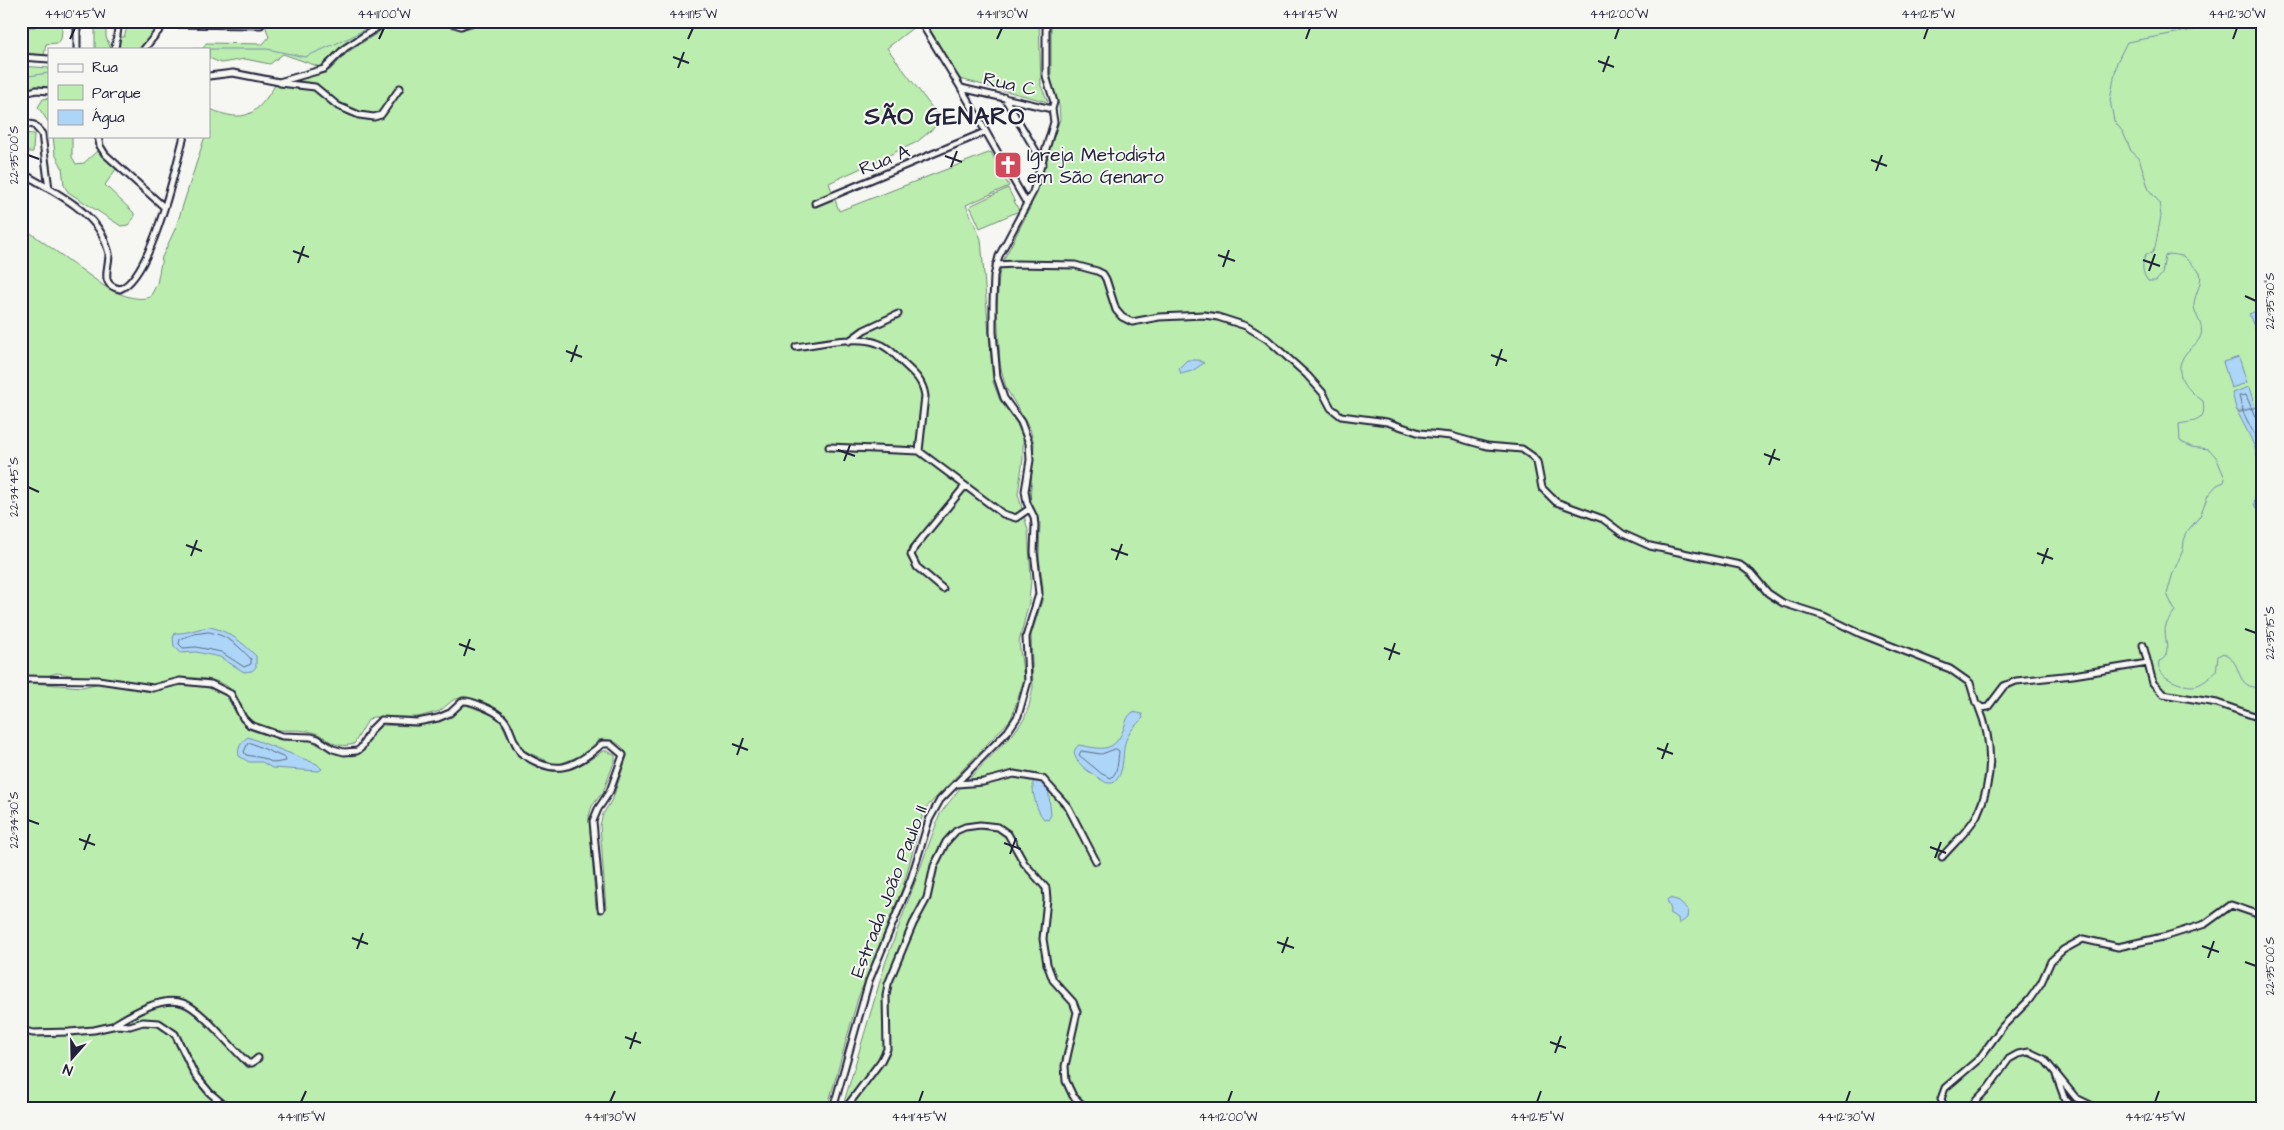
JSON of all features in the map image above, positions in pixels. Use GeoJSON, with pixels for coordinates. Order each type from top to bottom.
{"type":"FeatureCollection","features":[{"type":"Feature","properties":{"kind":"street"},"geometry":{"type":"LineString","coordinates":[[77,21],[77,48]]}},
{"type":"Feature","properties":{"kind":"street"},"geometry":{"type":"LineString","coordinates":[[115,48],[119,21]]}},
{"type":"Feature","properties":{"kind":"street"},"geometry":{"type":"LineString","coordinates":[[274,82],[326,68],[345,48],[388,21]]}},
{"type":"Feature","properties":{"kind":"street"},"geometry":{"type":"LineString","coordinates":[[445,21],[463,26],[474,21]]}},
{"type":"Feature","properties":{"kind":"street"},"geometry":{"type":"LineString","coordinates":[[920,21],[961,88],[1027,204]]}},
{"type":"Feature","properties":{"kind":"street","name":"Estrada João Paulo II"},"geometry":{"type":"LineString","coordinates":[[833,1109],[869,981],[911,878],[929,820],[940,800],[1008,731],[1018,716],[1027,689],[1029,674],[1026,637],[1039,594],[1034,552],[1035,525],[1025,491],[1030,460],[1029,443],[1021,422],[1004,398],[997,377],[993,332],[996,266],[1003,246],[1027,204],[1043,163],[1054,122],[1052,109],[1054,102],[1046,76],[1046,21]]}},
{"type":"Feature","properties":{"kind":"street"},"geometry":{"type":"LineString","coordinates":[[145,48],[165,23],[261,25]]}},
{"type":"Feature","properties":{"kind":"street"},"geometry":{"type":"LineString","coordinates":[[21,58],[48,59]]}},
{"type":"Feature","properties":{"kind":"street"},"geometry":{"type":"LineString","coordinates":[[210,76],[221,73],[238,73],[274,82],[312,86],[338,106],[359,115],[370,117],[381,114],[400,88]]}},
{"type":"Feature","properties":{"kind":"street","name":"Rua C"},"geometry":{"type":"LineString","coordinates":[[961,88],[1052,109]]}},
{"type":"Feature","properties":{"kind":"street"},"geometry":{"type":"LineString","coordinates":[[21,94],[37,90],[48,91]]}},
{"type":"Feature","properties":{"kind":"street"},"geometry":{"type":"LineString","coordinates":[[1004,97],[1043,163]]}},
{"type":"Feature","properties":{"kind":"street"},"geometry":{"type":"LineString","coordinates":[[21,122],[34,125],[42,134],[49,189]]}},
{"type":"Feature","properties":{"kind":"street","name":"Rua A"},"geometry":{"type":"LineString","coordinates":[[815,203],[986,132]]}},
{"type":"Feature","properties":{"kind":"street"},"geometry":{"type":"LineString","coordinates":[[98,138],[100,146],[105,154],[164,207]]}},
{"type":"Feature","properties":{"kind":"street"},"geometry":{"type":"LineString","coordinates":[[21,172],[80,211],[97,226],[108,251],[106,276],[109,284],[120,289],[131,280],[155,238],[183,138]]}},
{"type":"Feature","properties":{"kind":"street"},"geometry":{"type":"LineString","coordinates":[[996,266],[1016,264],[1075,265],[1097,271],[1106,279],[1116,310],[1122,317],[1132,322],[1159,317],[1204,315],[1218,317],[1246,326],[1267,339],[1307,376],[1323,393],[1331,408],[1340,416],[1387,422],[1420,433],[1451,436],[1487,446],[1522,449],[1537,462],[1542,488],[1556,502],[1603,519],[1623,534],[1650,546],[1740,565],[1750,572],[1768,593],[1783,603],[1824,616],[1862,634],[1928,659],[1962,676],[1970,683],[1986,726],[1990,762],[1986,788],[1976,816],[1942,857]]}},
{"type":"Feature","properties":{"kind":"street"},"geometry":{"type":"LineString","coordinates":[[849,341],[864,330],[898,314]]}},
{"type":"Feature","properties":{"kind":"street"},"geometry":{"type":"LineString","coordinates":[[796,347],[868,340],[882,345],[920,380],[925,396],[919,450]]}},
{"type":"Feature","properties":{"kind":"street"},"geometry":{"type":"LineString","coordinates":[[829,447],[919,450],[964,486],[1008,516],[1016,518],[1029,509]]}},
{"type":"Feature","properties":{"kind":"street"},"geometry":{"type":"LineString","coordinates":[[943,589],[917,567],[911,555],[914,548],[964,486]]}},
{"type":"Feature","properties":{"kind":"street"},"geometry":{"type":"LineString","coordinates":[[2143,645],[2153,683],[2163,694],[2217,703],[2263,719]]}},
{"type":"Feature","properties":{"kind":"street"},"geometry":{"type":"LineString","coordinates":[[1978,705],[1986,708],[2004,686],[2016,681],[2056,678],[2148,663]]}},
{"type":"Feature","properties":{"kind":"street"},"geometry":{"type":"LineString","coordinates":[[21,679],[98,680],[153,688],[186,681],[213,685],[230,694],[243,718],[250,725],[282,736],[318,739],[340,752],[361,748],[371,730],[380,720],[417,722],[438,718],[450,713],[460,702],[467,700],[500,714],[509,727],[521,752],[554,768],[564,768],[590,756],[602,744],[610,744],[623,755],[610,791],[598,809],[593,821],[601,909]]}},
{"type":"Feature","properties":{"kind":"street"},"geometry":{"type":"LineString","coordinates":[[956,784],[983,782],[1014,774],[1042,779],[1068,808],[1096,861]]}},
{"type":"Feature","properties":{"kind":"street"},"geometry":{"type":"LineString","coordinates":[[846,1109],[881,1061],[887,1049],[886,996],[888,984],[913,924],[927,898],[934,866],[946,842],[956,831],[965,827],[980,825],[998,827],[1008,834],[1024,863],[1046,888],[1044,944],[1047,964],[1052,980],[1073,1002],[1078,1012],[1065,1066],[1066,1081],[1073,1096],[1087,1109]]}},
{"type":"Feature","properties":{"kind":"street"},"geometry":{"type":"LineString","coordinates":[[1945,1109],[1941,1099],[1945,1088],[1979,1059],[2003,1026],[2029,1000],[2051,962],[2076,942],[2087,938],[2118,947],[2168,936],[2205,924],[2231,905],[2263,916]]}},
{"type":"Feature","properties":{"kind":"street"},"geometry":{"type":"LineString","coordinates":[[112,1026],[149,1007],[180,1002],[194,1009],[248,1063],[252,1063],[258,1058]]}},
{"type":"Feature","properties":{"kind":"street"},"geometry":{"type":"LineString","coordinates":[[21,1030],[32,1033],[68,1032],[94,1030],[112,1026],[130,1026],[148,1021],[159,1023],[168,1027],[178,1038],[200,1082],[228,1109]]}},
{"type":"Feature","properties":{"kind":"street"},"geometry":{"type":"LineString","coordinates":[[1968,1109],[1989,1087],[2005,1064],[2018,1054],[2029,1052],[2039,1055],[2076,1098],[2099,1109]]}},
{"type":"Feature","properties":{"kind":"street"},"geometry":{"type":"LineString","coordinates":[[2056,1073],[2062,1093],[2074,1109]]}},
{"type":"Feature","properties":{"kind":"green space"},"geometry":{"type":"Polygon","coordinates":[[[38,21],[63,21],[61,39],[58,43],[46,44],[44,56],[26,55],[25,49],[21,47],[21,27],[35,27],[38,21]]]}},
{"type":"Feature","properties":{"kind":"green space"},"geometry":{"type":"Polygon","coordinates":[[[95,21],[106,21],[106,37],[111,48],[95,48],[95,21]]]}},
{"type":"Feature","properties":{"kind":"green space"},"geometry":{"type":"Polygon","coordinates":[[[129,21],[163,22],[142,48],[117,48],[119,37],[124,37],[129,21]]]}},
{"type":"Feature","properties":{"kind":"green space"},"geometry":{"type":"Polygon","coordinates":[[[268,21],[382,21],[351,40],[320,67],[283,54],[270,64],[245,59],[221,63],[210,58],[210,48],[204,48],[206,43],[263,44],[269,37],[266,28],[268,21]]]}},
{"type":"Feature","properties":{"kind":"green space"},"geometry":{"type":"Polygon","coordinates":[[[396,21],[436,21],[463,29],[473,27],[478,21],[917,21],[919,23],[887,48],[942,121],[917,142],[829,183],[839,211],[991,152],[1009,186],[966,205],[981,239],[993,382],[1000,400],[1017,424],[1023,439],[1023,459],[1018,494],[1028,530],[1031,580],[1029,602],[1019,642],[1024,679],[1011,719],[924,810],[903,887],[858,998],[827,1109],[233,1109],[212,1091],[194,1071],[172,1028],[165,1023],[151,1019],[118,1023],[153,1008],[171,1005],[180,1006],[189,1009],[249,1068],[260,1058],[251,1063],[206,1017],[188,1002],[181,999],[167,999],[152,1003],[110,1023],[91,1028],[30,1030],[21,1027],[21,682],[82,687],[100,683],[152,690],[184,685],[207,687],[226,696],[244,725],[251,730],[278,739],[309,740],[336,754],[353,756],[359,754],[376,729],[381,725],[415,726],[439,721],[451,716],[460,707],[466,705],[498,717],[516,752],[547,768],[558,771],[565,770],[591,759],[603,751],[607,751],[615,755],[615,760],[603,792],[592,806],[589,816],[596,908],[606,909],[600,825],[603,814],[613,798],[627,756],[623,748],[616,742],[603,739],[598,740],[589,752],[557,765],[522,750],[510,722],[502,712],[464,697],[453,700],[440,711],[418,717],[373,717],[368,720],[354,744],[341,745],[312,732],[264,728],[250,719],[231,689],[219,682],[210,680],[182,678],[152,685],[57,673],[43,677],[21,678],[21,651],[23,649],[21,647],[21,226],[104,286],[132,298],[150,297],[157,284],[162,257],[176,227],[204,138],[210,138],[210,109],[233,116],[249,114],[262,103],[276,84],[330,70],[348,52],[396,21]]]}},
{"type":"Feature","properties":{"kind":"green space"},"geometry":{"type":"Polygon","coordinates":[[[925,21],[1039,21],[1041,86],[1048,102],[960,79],[925,21]]]}},
{"type":"Feature","properties":{"kind":"green space"},"geometry":{"type":"Polygon","coordinates":[[[1051,21],[2263,21],[2263,1109],[842,1109],[886,961],[940,814],[960,788],[1013,734],[1024,719],[1033,687],[1031,635],[1042,601],[1043,588],[1039,557],[1040,523],[1030,500],[1034,444],[1030,429],[1006,388],[1000,364],[997,307],[999,275],[1003,261],[1030,208],[1060,119],[1059,105],[1051,81],[1051,21]]]}},
{"type":"Feature","properties":{"kind":"green space"},"geometry":{"type":"Polygon","coordinates":[[[21,66],[48,68],[48,87],[35,86],[21,90],[21,66]]]}},
{"type":"Feature","properties":{"kind":"green space"},"geometry":{"type":"Polygon","coordinates":[[[48,98],[48,122],[38,107],[43,99],[48,98]]]}},
{"type":"Feature","properties":{"kind":"green space"},"geometry":{"type":"Polygon","coordinates":[[[21,133],[34,134],[33,152],[21,152],[21,133]]]}},
{"type":"Feature","properties":{"kind":"green space"},"geometry":{"type":"Polygon","coordinates":[[[53,138],[72,138],[72,157],[76,164],[84,163],[97,151],[116,169],[105,185],[134,213],[134,218],[128,225],[121,226],[68,192],[64,185],[62,167],[55,154],[53,138]]]}},
{"type":"Feature","properties":{"kind":"green space"},"geometry":{"type":"Polygon","coordinates":[[[1008,188],[1019,211],[980,228],[970,206],[1008,188]]]}},
{"type":"Feature","properties":{"kind":"green space"},"geometry":{"type":"Polygon","coordinates":[[[145,1024],[157,1026],[172,1035],[195,1078],[226,1109],[21,1109],[21,1032],[55,1035],[145,1024]]]}},
{"type":"Feature","properties":{"kind":"water"},"geometry":{"type":"Polygon","coordinates":[[[2263,308],[2263,326],[2255,329],[2249,314],[2263,308]]]}},
{"type":"Feature","properties":{"kind":"water"},"geometry":{"type":"Polygon","coordinates":[[[2239,357],[2247,383],[2231,388],[2223,362],[2239,357]]]}},
{"type":"Feature","properties":{"kind":"water"},"geometry":{"type":"Polygon","coordinates":[[[1187,360],[1198,360],[1204,363],[1192,371],[1181,374],[1179,368],[1187,360]]]}},
{"type":"Feature","properties":{"kind":"water"},"geometry":{"type":"Polygon","coordinates":[[[2249,387],[2255,407],[2237,412],[2232,393],[2249,387]]]}},
{"type":"Feature","properties":{"kind":"water"},"geometry":{"type":"Polygon","coordinates":[[[2257,407],[2263,421],[2263,506],[2256,508],[2254,504],[2258,476],[2257,457],[2255,448],[2238,413],[2257,407]]]}},
{"type":"Feature","properties":{"kind":"water"},"geometry":{"type":"Polygon","coordinates":[[[210,627],[229,634],[246,646],[256,656],[256,667],[252,671],[244,672],[220,657],[196,652],[181,653],[174,646],[173,638],[175,633],[210,627]]]}},
{"type":"Feature","properties":{"kind":"water"},"geometry":{"type":"Polygon","coordinates":[[[1133,712],[1142,714],[1143,718],[1132,729],[1126,739],[1120,775],[1113,783],[1107,783],[1077,761],[1075,750],[1079,745],[1094,748],[1111,746],[1120,736],[1128,717],[1133,712]]]}},
{"type":"Feature","properties":{"kind":"water"},"geometry":{"type":"Polygon","coordinates":[[[248,737],[317,764],[322,769],[319,771],[272,768],[262,762],[249,762],[239,756],[240,745],[248,737]]]}},
{"type":"Feature","properties":{"kind":"water"},"geometry":{"type":"Polygon","coordinates":[[[1039,780],[1048,786],[1051,815],[1048,820],[1044,819],[1041,815],[1034,796],[1033,781],[1039,780]]]}},
{"type":"Feature","properties":{"kind":"water"},"geometry":{"type":"Polygon","coordinates":[[[1669,898],[1677,900],[1688,910],[1687,918],[1679,924],[1678,918],[1669,913],[1671,910],[1667,900],[1669,898]]]}},
{"type":"Feature","properties":{"kind":"waterway"},"geometry":{"type":"LineString","coordinates":[[210,49],[267,49],[305,57],[351,37],[379,21]]}},
{"type":"Feature","properties":{"kind":"waterway"},"geometry":{"type":"LineString","coordinates":[[2215,21],[2214,26],[2127,42],[2117,62],[2110,100],[2114,121],[2123,132],[2131,151],[2139,158],[2149,190],[2159,202],[2161,216],[2155,248],[2152,253],[2146,254],[2143,261],[2143,272],[2146,278],[2148,281],[2156,281],[2162,274],[2165,256],[2170,254],[2183,256],[2200,272],[2201,277],[2194,306],[2202,331],[2200,338],[2186,353],[2180,368],[2180,375],[2187,387],[2203,401],[2204,408],[2201,417],[2195,421],[2179,424],[2180,441],[2191,447],[2209,449],[2216,457],[2225,478],[2224,482],[2217,485],[2208,495],[2200,516],[2185,534],[2183,550],[2173,573],[2167,594],[2175,611],[2166,625],[2167,650],[2166,655],[2159,661],[2159,667],[2161,672],[2170,680],[2193,686],[2205,681],[2216,672],[2218,656],[2223,653],[2230,657],[2246,684],[2263,688]]}},
{"type":"Feature","properties":{"kind":"waterway"},"geometry":{"type":"LineString","coordinates":[[21,77],[48,73]]}},
{"type":"Feature","properties":{"kind":"place","name":"Igreja Metodista em São Genaro"},"geometry":{"type":"Point","coordinates":[1008,165]}},
{"type":"Feature","properties":{"kind":"district","name":"SÃO GENARO"},"geometry":{"type":"Point","coordinates":[945,116]}}]}
